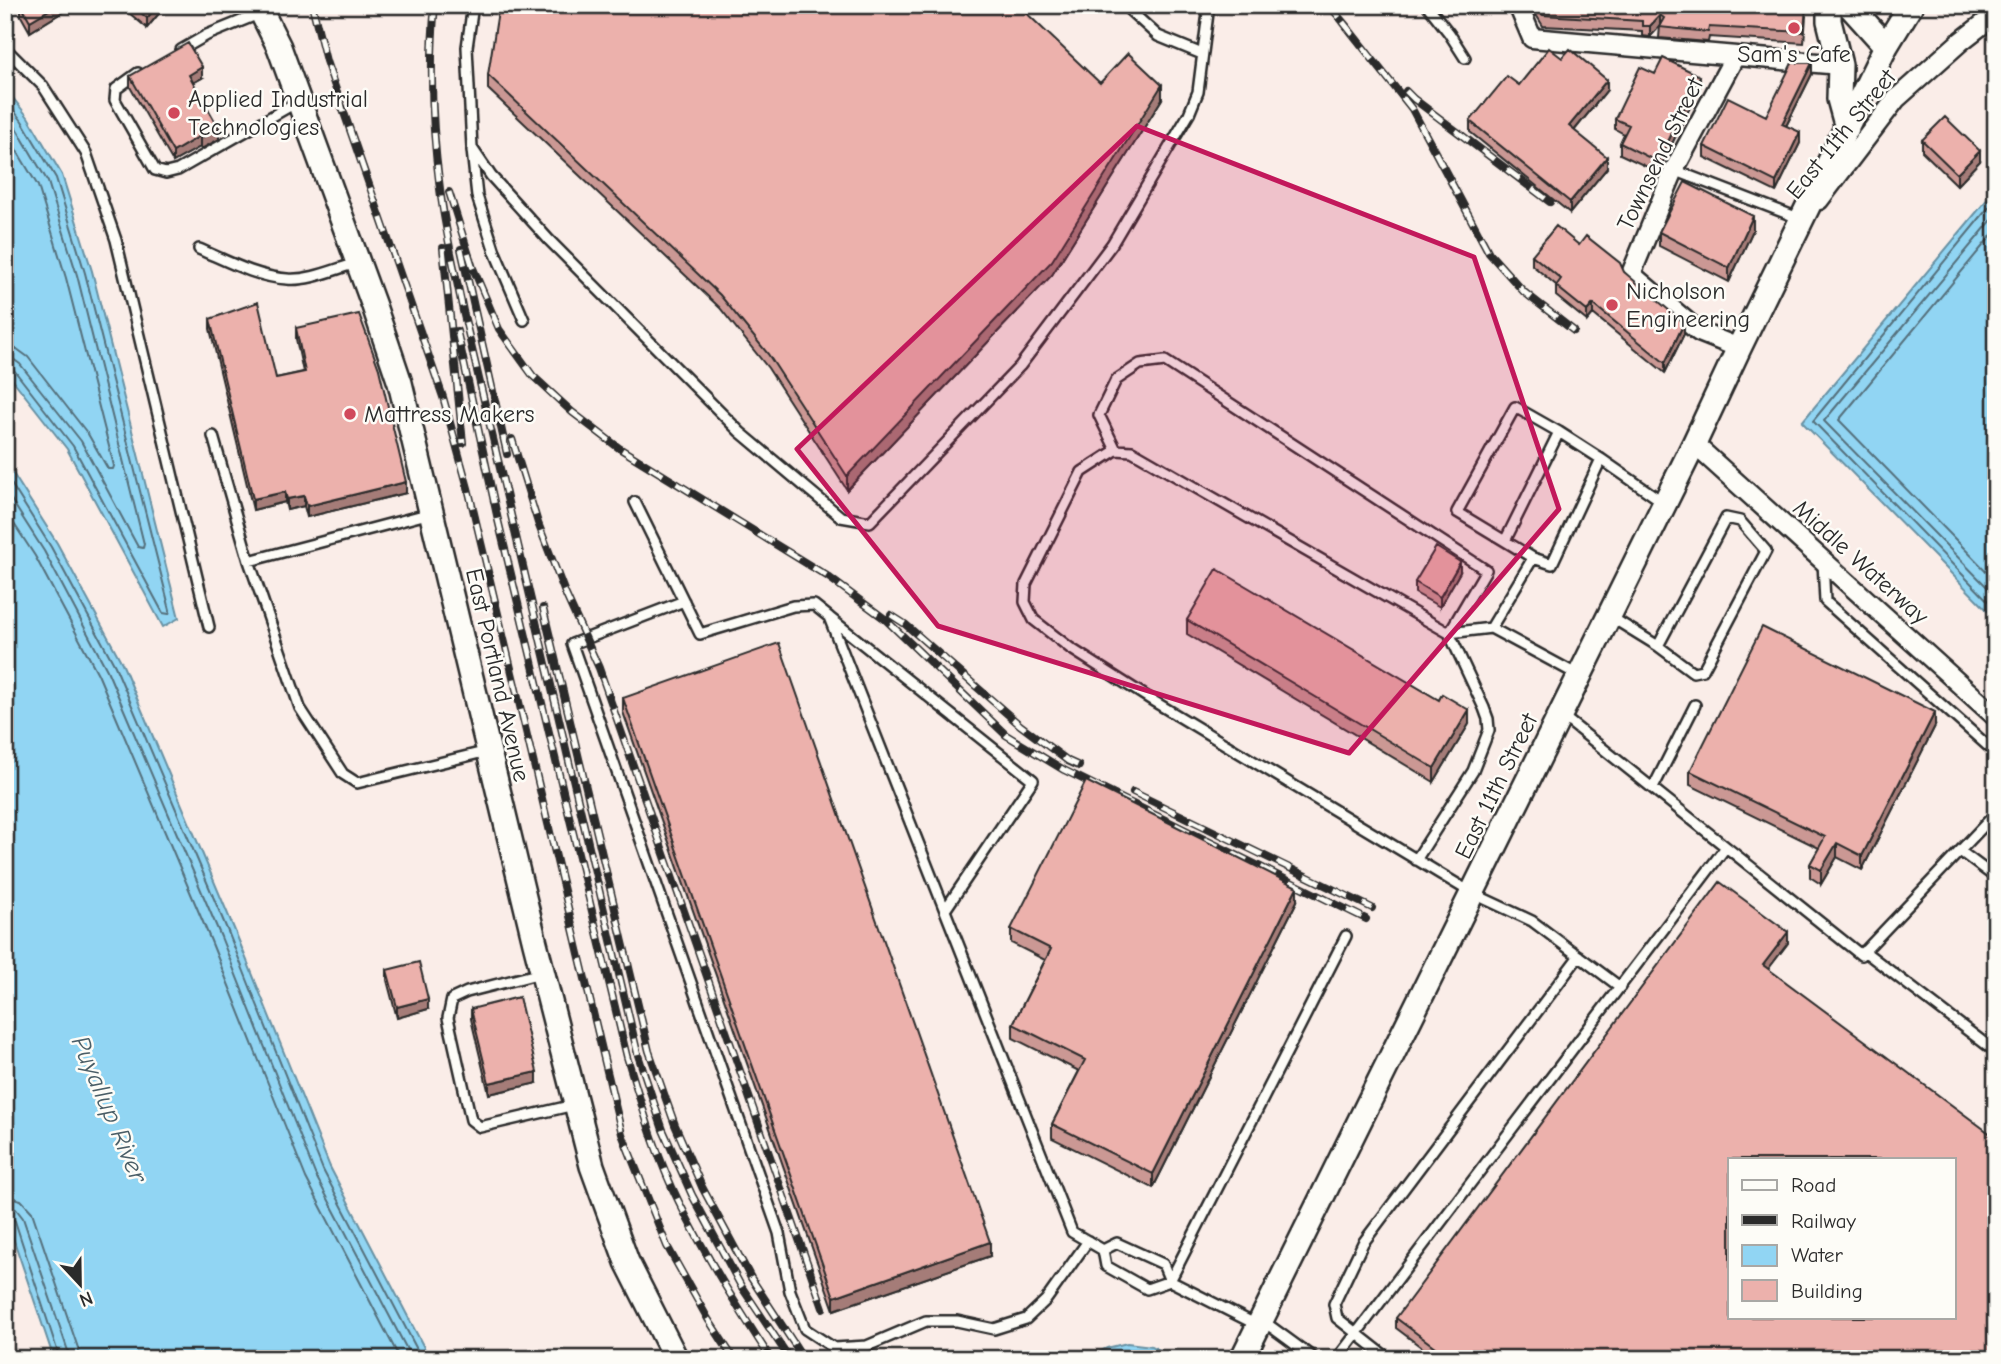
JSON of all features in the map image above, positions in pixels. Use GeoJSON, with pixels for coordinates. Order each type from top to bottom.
{"type":"FeatureCollection","features":[{"type":"Feature","properties":{"kind":"street"},"geometry":{"type":"LineString","coordinates":[[1518,5],[1532,38],[1840,65]]}},
{"type":"Feature","properties":{"kind":"street"},"geometry":{"type":"LineString","coordinates":[[1829,5],[1829,21],[1840,65],[1839,99],[1847,128]]}},
{"type":"Feature","properties":{"kind":"street"},"geometry":{"type":"LineString","coordinates":[[1849,5],[1886,46]]}},
{"type":"Feature","properties":{"kind":"street","name":"East Portland Avenue"},"geometry":{"type":"LineString","coordinates":[[260,9],[279,47],[400,383],[592,1166],[623,1252],[676,1359]]}},
{"type":"Feature","properties":{"kind":"street","name":"East 11th Street"},"geometry":{"type":"LineString","coordinates":[[1242,1359],[1694,444],[1886,46],[1909,10]]}},
{"type":"Feature","properties":{"kind":"street","name":"East 11th Street"},"geometry":{"type":"LineString","coordinates":[[1799,227],[1896,99],[1949,50],[1996,15]]}},
{"type":"Feature","properties":{"kind":"street","name":"Townsend Street"},"geometry":{"type":"LineString","coordinates":[[1735,56],[1674,170],[1631,274],[1699,332],[1739,348]]}},
{"type":"Feature","properties":{"kind":"street","name":"Middle Waterway"},"geometry":{"type":"LineString","coordinates":[[1694,444],[1996,717]]}},
{"type":"Feature","properties":{"kind":"lane"},"geometry":{"type":"LineString","coordinates":[[474,5],[467,47],[477,196],[495,252],[524,320]]}},
{"type":"Feature","properties":{"kind":"lane"},"geometry":{"type":"LineString","coordinates":[[1124,5],[1157,36],[1202,54]]}},
{"type":"Feature","properties":{"kind":"lane"},"geometry":{"type":"LineString","coordinates":[[472,148],[491,176],[549,240],[740,432],[841,517],[870,522],[1020,366],[1112,244],[1189,114],[1198,92],[1209,5]]}},
{"type":"Feature","properties":{"kind":"lane"},"geometry":{"type":"LineString","coordinates":[[1427,5],[1465,58]]}},
{"type":"Feature","properties":{"kind":"lane"},"geometry":{"type":"LineString","coordinates":[[173,54],[260,9]]}},
{"type":"Feature","properties":{"kind":"lane"},"geometry":{"type":"LineString","coordinates":[[5,48],[43,86],[86,153],[116,240],[209,627]]}},
{"type":"Feature","properties":{"kind":"lane"},"geometry":{"type":"LineString","coordinates":[[150,67],[116,89],[115,100],[155,170],[166,173],[178,170],[299,101]]}},
{"type":"Feature","properties":{"kind":"lane"},"geometry":{"type":"LineString","coordinates":[[1674,170],[1799,227]]}},
{"type":"Feature","properties":{"kind":"lane"},"geometry":{"type":"LineString","coordinates":[[199,249],[249,270],[289,279],[317,275],[358,262]]}},
{"type":"Feature","properties":{"kind":"lane"},"geometry":{"type":"LineString","coordinates":[[1116,450],[1099,415],[1116,380],[1140,364],[1165,361],[1486,570],[1449,633]]}},
{"type":"Feature","properties":{"kind":"lane"},"geometry":{"type":"LineString","coordinates":[[1601,460],[1552,565],[1533,558],[1457,512],[1515,407],[1559,432],[1601,460],[1665,503]]}},
{"type":"Feature","properties":{"kind":"lane"},"geometry":{"type":"LineString","coordinates":[[1505,541],[1559,432]]}},
{"type":"Feature","properties":{"kind":"lane"},"geometry":{"type":"LineString","coordinates":[[214,436],[249,561],[300,708],[343,774],[357,783],[489,751]]}},
{"type":"Feature","properties":{"kind":"lane"},"geometry":{"type":"LineString","coordinates":[[1416,860],[1473,771],[1489,730],[1488,719],[1449,633],[1132,451],[1116,450],[1082,472],[1026,584],[1025,602],[1034,620],[1070,648],[1155,702],[1416,860],[1472,893],[1532,921],[1620,987]]}},
{"type":"Feature","properties":{"kind":"lane"},"geometry":{"type":"LineString","coordinates":[[635,502],[700,634],[793,606],[814,605],[1033,780],[945,910]]}},
{"type":"Feature","properties":{"kind":"lane"},"geometry":{"type":"LineString","coordinates":[[249,561],[432,513]]}},
{"type":"Feature","properties":{"kind":"lane"},"geometry":{"type":"LineString","coordinates":[[1609,616],[1658,646],[1693,672],[1703,670],[1766,551],[1740,521],[1726,518],[1658,646]]}},
{"type":"Feature","properties":{"kind":"lane"},"geometry":{"type":"LineString","coordinates":[[1491,628],[1533,558]]}},
{"type":"Feature","properties":{"kind":"lane"},"geometry":{"type":"LineString","coordinates":[[1823,561],[1825,601],[1989,747],[1996,746]]}},
{"type":"Feature","properties":{"kind":"lane"},"geometry":{"type":"LineString","coordinates":[[684,601],[572,644],[779,1233],[790,1292],[805,1329],[834,1348],[867,1346],[926,1321],[957,1321],[994,1329],[1026,1319],[1046,1300],[1088,1241]]}},
{"type":"Feature","properties":{"kind":"lane"},"geometry":{"type":"LineString","coordinates":[[829,617],[1072,1233],[1102,1250],[1106,1266],[1147,1289],[1170,1281],[1346,936]]}},
{"type":"Feature","properties":{"kind":"lane"},"geometry":{"type":"LineString","coordinates":[[1449,633],[1491,628],[1580,676]]}},
{"type":"Feature","properties":{"kind":"lane"},"geometry":{"type":"LineString","coordinates":[[1653,788],[1695,705]]}},
{"type":"Feature","properties":{"kind":"lane"},"geometry":{"type":"LineString","coordinates":[[1561,714],[1861,955],[1996,813]]}},
{"type":"Feature","properties":{"kind":"lane"},"geometry":{"type":"LineString","coordinates":[[1337,1359],[1726,847]]}},
{"type":"Feature","properties":{"kind":"lane"},"geometry":{"type":"LineString","coordinates":[[1960,850],[1996,878]]}},
{"type":"Feature","properties":{"kind":"lane"},"geometry":{"type":"LineString","coordinates":[[1864,951],[1996,1052]]}},
{"type":"Feature","properties":{"kind":"lane"},"geometry":{"type":"LineString","coordinates":[[1389,1359],[1338,1318],[1334,1304],[1363,1243],[1579,956]]}},
{"type":"Feature","properties":{"kind":"lane"},"geometry":{"type":"LineString","coordinates":[[543,972],[467,992],[452,999],[448,1018],[471,1120],[480,1127],[576,1104]]}},
{"type":"Feature","properties":{"kind":"lane"},"geometry":{"type":"LineString","coordinates":[[1102,1250],[1117,1243],[1163,1264],[1170,1281],[1260,1323],[1315,1359]]}},
{"type":"Feature","properties":{"kind":"highlighted area"},"geometry":{"type":"Polygon","coordinates":[[[1137,126],[1474,257],[1559,509],[1349,753],[938,626],[797,449],[1137,126]]]}},
{"type":"Feature","properties":{"kind":"water"},"geometry":{"type":"Polygon","coordinates":[[[5,88],[28,117],[62,175],[92,271],[179,618],[163,627],[67,449],[5,370],[5,88]]]}},
{"type":"Feature","properties":{"kind":"water"},"geometry":{"type":"Polygon","coordinates":[[[1990,196],[1996,201],[1996,619],[1802,422],[1990,196]]]}},
{"type":"Feature","properties":{"kind":"water","name":"Puyallup River"},"geometry":{"type":"Polygon","coordinates":[[[5,461],[57,543],[122,663],[235,931],[330,1167],[430,1359],[54,1359],[5,1214],[5,461]]]}},
{"type":"Feature","properties":{"kind":"water"},"geometry":{"type":"Polygon","coordinates":[[[1127,1343],[1152,1346],[1170,1356],[1170,1359],[1086,1359],[1107,1348],[1127,1343]]]}},
{"type":"Feature","properties":{"kind":"building"},"geometry":{"type":"Polygon","coordinates":[[[21,5],[57,5],[30,21],[21,5]]]}},
{"type":"Feature","properties":{"kind":"building"},"geometry":{"type":"Polygon","coordinates":[[[132,5],[158,5],[147,18],[132,5]]]}},
{"type":"Feature","properties":{"kind":"building"},"geometry":{"type":"Polygon","coordinates":[[[499,5],[1018,5],[1100,83],[1128,53],[1162,85],[1052,261],[847,476],[768,354],[720,295],[488,75],[499,5]]]}},
{"type":"Feature","properties":{"kind":"building"},"geometry":{"type":"Polygon","coordinates":[[[1537,5],[1806,6],[1804,32],[1709,27],[1708,32],[1659,27],[1664,18],[1660,15],[1650,26],[1642,26],[1642,21],[1543,15],[1537,5]]]}},
{"type":"Feature","properties":{"kind":"building","name":"Applied Industrial Technologies"},"geometry":{"type":"Polygon","coordinates":[[[188,43],[202,67],[189,75],[219,128],[173,152],[130,76],[188,43]]]}},
{"type":"Feature","properties":{"kind":"building"},"geometry":{"type":"Polygon","coordinates":[[[1549,48],[1562,58],[1570,49],[1607,80],[1569,126],[1607,157],[1570,202],[1470,121],[1507,76],[1519,85],[1549,48]]]}},
{"type":"Feature","properties":{"kind":"building"},"geometry":{"type":"Polygon","coordinates":[[[1663,58],[1700,76],[1658,162],[1620,143],[1629,125],[1615,119],[1640,67],[1655,74],[1663,58]]]}},
{"type":"Feature","properties":{"kind":"building"},"geometry":{"type":"Polygon","coordinates":[[[1792,63],[1812,63],[1782,124],[1800,132],[1776,182],[1704,146],[1728,97],[1766,116],[1792,63]]]}},
{"type":"Feature","properties":{"kind":"building"},"geometry":{"type":"Polygon","coordinates":[[[1945,117],[1980,151],[1957,174],[1922,140],[1945,117]]]}},
{"type":"Feature","properties":{"kind":"building"},"geometry":{"type":"Polygon","coordinates":[[[1685,182],[1753,216],[1729,268],[1659,232],[1685,182]]]}},
{"type":"Feature","properties":{"kind":"building","name":"Nicholson Engineering"},"geometry":{"type":"Polygon","coordinates":[[[1556,226],[1579,245],[1586,236],[1620,263],[1624,272],[1684,323],[1665,363],[1593,304],[1587,311],[1556,286],[1561,279],[1532,255],[1556,226]]]}},
{"type":"Feature","properties":{"kind":"building","name":"Mattress Makers"},"geometry":{"type":"Polygon","coordinates":[[[258,302],[276,378],[305,372],[296,328],[359,314],[379,369],[406,482],[307,506],[304,496],[287,499],[285,492],[253,499],[210,319],[258,302]]]}},
{"type":"Feature","properties":{"kind":"building"},"geometry":{"type":"Polygon","coordinates":[[[1436,547],[1460,562],[1440,597],[1415,582],[1436,547]]]}},
{"type":"Feature","properties":{"kind":"building"},"geometry":{"type":"Polygon","coordinates":[[[1217,569],[1439,700],[1442,694],[1469,710],[1434,768],[1187,620],[1217,569]]]}},
{"type":"Feature","properties":{"kind":"building"},"geometry":{"type":"Polygon","coordinates":[[[1762,627],[1935,712],[1862,856],[1837,843],[1821,870],[1810,864],[1825,837],[1690,771],[1762,627]]]}},
{"type":"Feature","properties":{"kind":"building"},"geometry":{"type":"Polygon","coordinates":[[[779,643],[990,1242],[834,1297],[623,698],[779,643]]]}},
{"type":"Feature","properties":{"kind":"building"},"geometry":{"type":"Polygon","coordinates":[[[1086,781],[1297,887],[1153,1174],[1052,1124],[1085,1060],[1013,1024],[1051,949],[1011,929],[1086,781]]]}},
{"type":"Feature","properties":{"kind":"building"},"geometry":{"type":"Polygon","coordinates":[[[1720,882],[1788,932],[1763,965],[1996,1138],[1996,1359],[1451,1359],[1396,1318],[1720,882]]]}},
{"type":"Feature","properties":{"kind":"building"},"geometry":{"type":"Polygon","coordinates":[[[419,962],[428,999],[397,1007],[387,970],[419,962]]]}},
{"type":"Feature","properties":{"kind":"building"},"geometry":{"type":"Polygon","coordinates":[[[519,997],[537,1072],[489,1083],[471,1009],[519,997]]]}},
{"type":"Feature","properties":{"kind":"railway"},"geometry":{"type":"LineString","coordinates":[[312,5],[326,61],[443,397],[468,488],[622,1134],[667,1246],[734,1359]]}},
{"type":"Feature","properties":{"kind":"railway"},"geometry":{"type":"LineString","coordinates":[[435,5],[432,51],[433,120],[447,235],[638,1055],[663,1130],[692,1195],[741,1286],[790,1359]]}},
{"type":"Feature","properties":{"kind":"railway"},"geometry":{"type":"LineString","coordinates":[[1329,5],[1349,29]]}},
{"type":"Feature","properties":{"kind":"railway"},"geometry":{"type":"LineString","coordinates":[[1343,22],[1412,109],[1489,253],[1524,292],[1574,331]]}},
{"type":"Feature","properties":{"kind":"railway"},"geometry":{"type":"LineString","coordinates":[[1406,91],[1550,202]]}},
{"type":"Feature","properties":{"kind":"railway"},"geometry":{"type":"LineString","coordinates":[[449,192],[473,268],[499,329],[533,376],[572,412],[619,448],[827,576],[885,619],[1006,735],[1064,770],[1366,919]]}},
{"type":"Feature","properties":{"kind":"railway"},"geometry":{"type":"LineString","coordinates":[[443,248],[463,443]]}},
{"type":"Feature","properties":{"kind":"railway"},"geometry":{"type":"LineString","coordinates":[[461,249],[507,454]]}},
{"type":"Feature","properties":{"kind":"railway"},"geometry":{"type":"LineString","coordinates":[[457,331],[498,520],[638,1094],[656,1149],[679,1202],[700,1243],[771,1359]]}},
{"type":"Feature","properties":{"kind":"railway"},"geometry":{"type":"LineString","coordinates":[[512,439],[538,523],[565,593],[599,668],[823,1308]]}},
{"type":"Feature","properties":{"kind":"railway"},"geometry":{"type":"LineString","coordinates":[[543,608],[649,1051],[675,1125],[702,1187],[751,1278],[804,1359]]}},
{"type":"Feature","properties":{"kind":"railway"},"geometry":{"type":"LineString","coordinates":[[891,615],[905,624],[1020,725],[1068,761],[1079,766]]}},
{"type":"Feature","properties":{"kind":"railway"},"geometry":{"type":"LineString","coordinates":[[1133,792],[1372,908]]}},
{"type":"Feature","properties":{"kind":"place","name":"Sam's Cafe"},"geometry":{"type":"Point","coordinates":[1794,28]}},
{"type":"Feature","properties":{"kind":"place","name":"Applied Industrial Technologies"},"geometry":{"type":"Point","coordinates":[174,113]}},
{"type":"Feature","properties":{"kind":"place","name":"Nicholson Engineering"},"geometry":{"type":"Point","coordinates":[1612,305]}},
{"type":"Feature","properties":{"kind":"place","name":"Mattress Makers"},"geometry":{"type":"Point","coordinates":[350,414]}}]}
